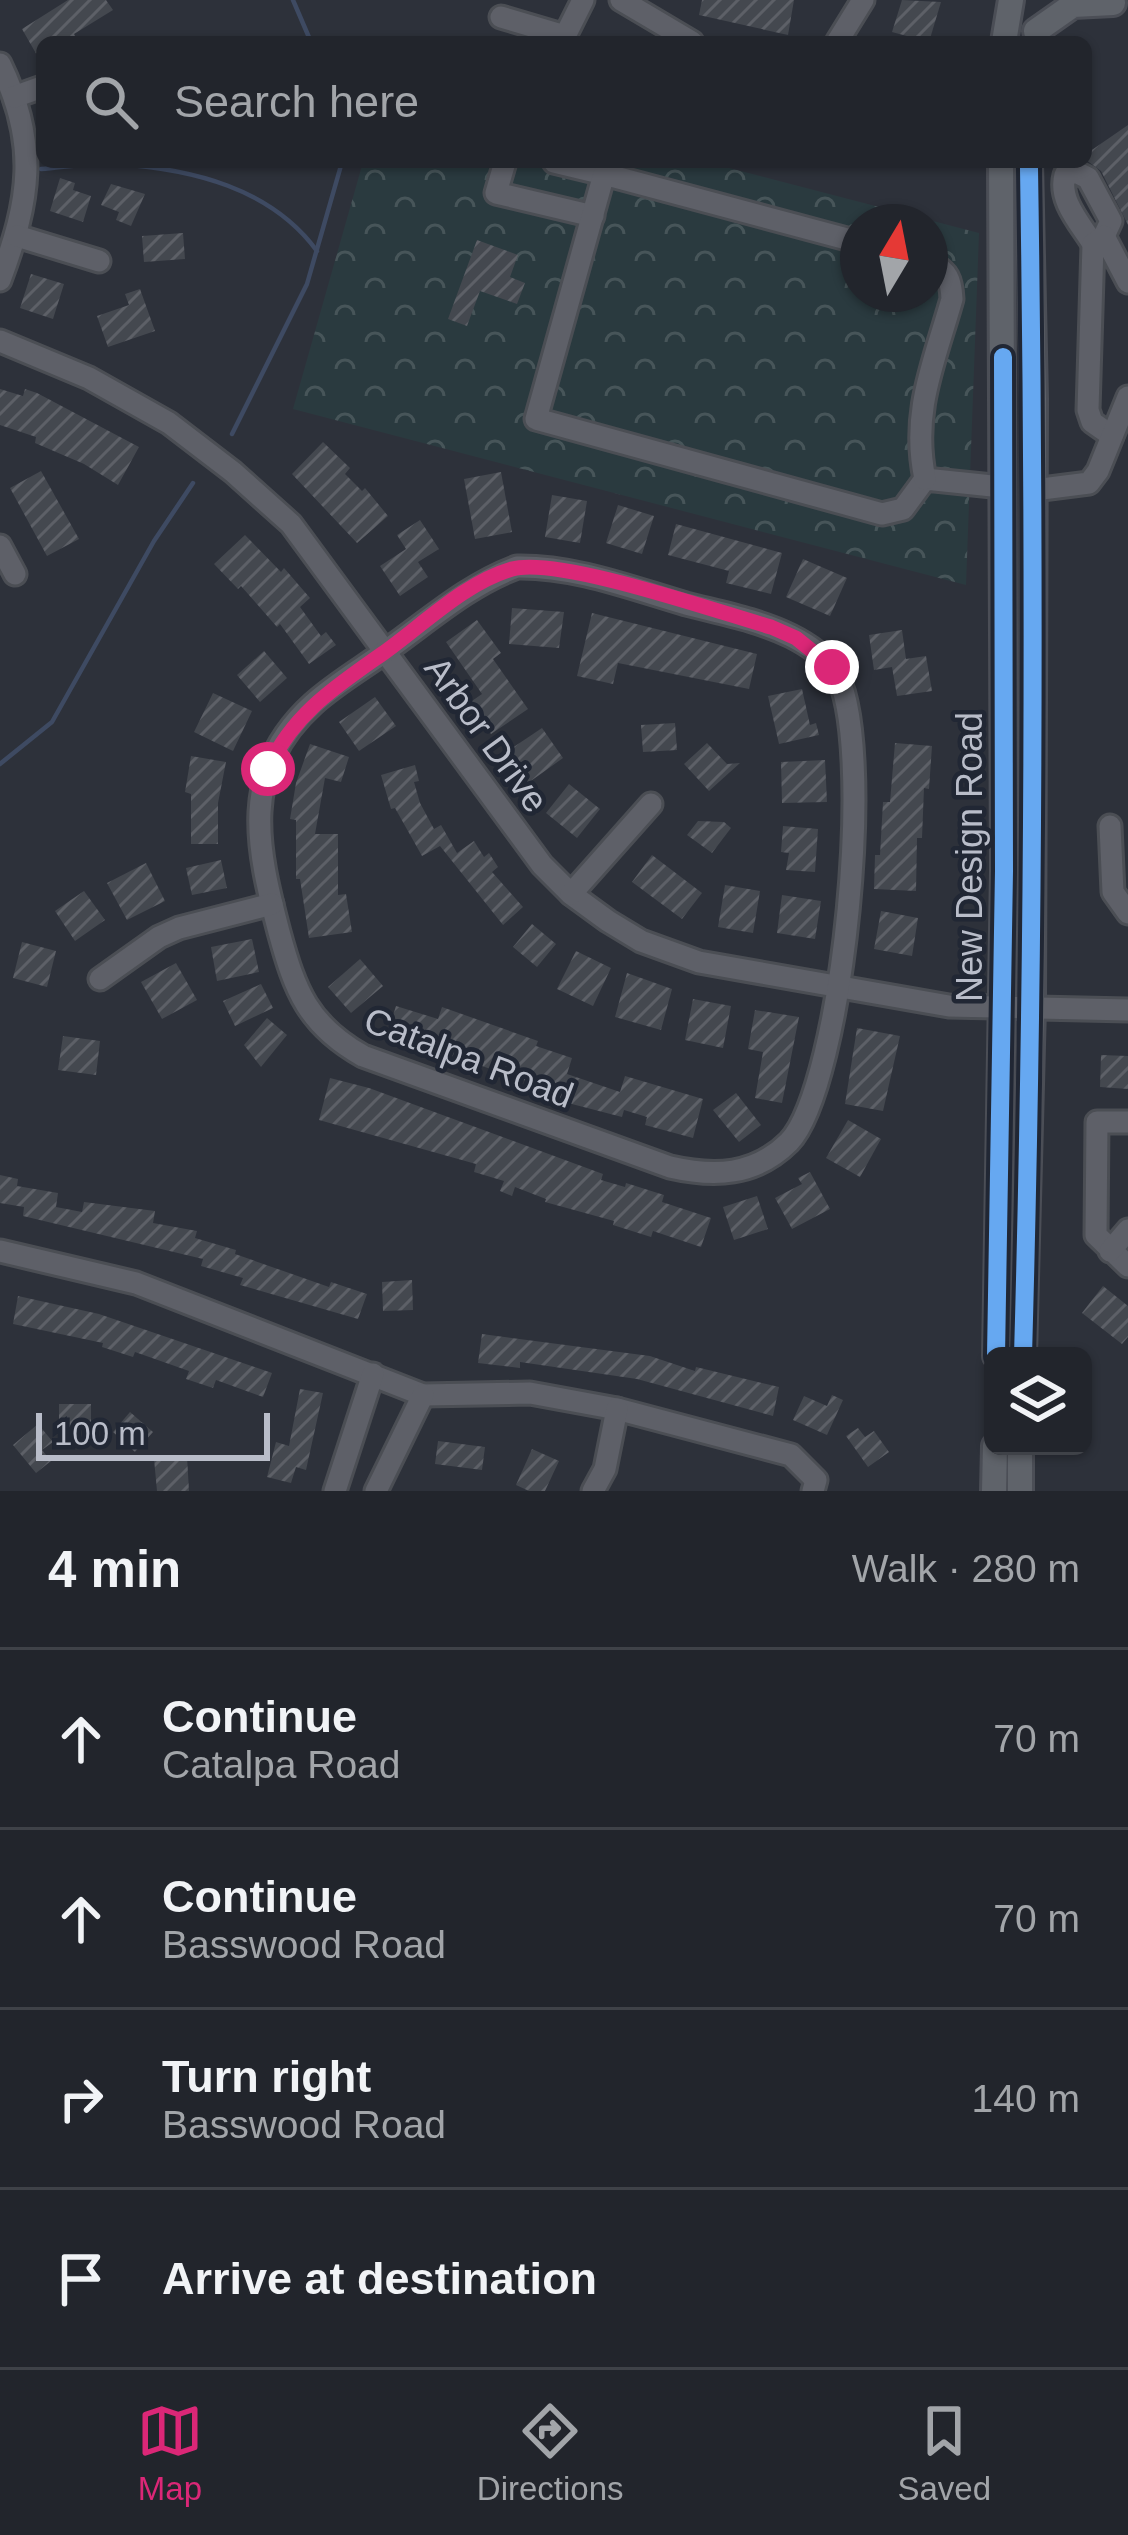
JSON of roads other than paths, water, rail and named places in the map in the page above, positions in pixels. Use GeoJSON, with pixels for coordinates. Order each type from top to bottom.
{"type":"FeatureCollection","features":[{"type":"Feature","properties":{"kind":"main road"},"geometry":{"type":"LineString","coordinates":[[1005,36],[1011,0]]}},
{"type":"Feature","properties":{"kind":"main road"},"geometry":{"type":"LineString","coordinates":[[1035,36],[1042,0]]}},
{"type":"Feature","properties":{"kind":"main road"},"geometry":{"type":"LineString","coordinates":[[1035,36],[1073,5],[1116,8]]}},
{"type":"Feature","properties":{"kind":"main road","name":"New Design Road"},"geometry":{"type":"LineString","coordinates":[[997,1347],[1002,1009],[1000,168]]}},
{"type":"Feature","properties":{"kind":"main road","name":"New Design Road"},"geometry":{"type":"LineString","coordinates":[[1023,1347],[1032,1007],[1034,490],[1029,168]]}},
{"type":"Feature","properties":{"kind":"main road"},"geometry":{"type":"LineString","coordinates":[[1002,487],[1034,490]]}},
{"type":"Feature","properties":{"kind":"main road"},"geometry":{"type":"LineString","coordinates":[[994,1491],[995,1455]]}},
{"type":"Feature","properties":{"kind":"main road"},"geometry":{"type":"LineString","coordinates":[[1020,1455],[1020,1491]]}},
{"type":"Feature","properties":{"kind":"street"},"geometry":{"type":"LineString","coordinates":[[501,17],[565,35],[583,0]]}},
{"type":"Feature","properties":{"kind":"street"},"geometry":{"type":"LineString","coordinates":[[621,0],[682,36]]}},
{"type":"Feature","properties":{"kind":"street"},"geometry":{"type":"LineString","coordinates":[[841,36],[863,0]]}},
{"type":"Feature","properties":{"kind":"street"},"geometry":{"type":"LineString","coordinates":[[0,64],[25,131],[28,168],[17,236],[0,280]]}},
{"type":"Feature","properties":{"kind":"street"},"geometry":{"type":"LineString","coordinates":[[14,97],[36,89]]}},
{"type":"Feature","properties":{"kind":"street"},"geometry":{"type":"LineString","coordinates":[[504,168],[496,193],[593,216]]}},
{"type":"Feature","properties":{"kind":"street"},"geometry":{"type":"LineString","coordinates":[[579,168],[840,237]]}},
{"type":"Feature","properties":{"kind":"street"},"geometry":{"type":"LineString","coordinates":[[604,174],[536,419],[882,514],[903,509],[925,479],[917,435],[952,299],[948,276]]}},
{"type":"Feature","properties":{"kind":"street"},"geometry":{"type":"LineString","coordinates":[[17,236],[99,261]]}},
{"type":"Feature","properties":{"kind":"street"},"geometry":{"type":"LineString","coordinates":[[1112,436],[1093,422],[1088,410],[1099,240],[1128,282]]}},
{"type":"Feature","properties":{"kind":"street","name":"Arbor Drive"},"geometry":{"type":"LineString","coordinates":[[0,341],[89,378],[169,424],[291,524],[542,865],[571,894],[641,941],[699,962],[949,1006],[1128,1010]]}},
{"type":"Feature","properties":{"kind":"street"},"geometry":{"type":"LineString","coordinates":[[1034,490],[1089,483],[1128,397]]}},
{"type":"Feature","properties":{"kind":"street"},"geometry":{"type":"LineString","coordinates":[[925,479],[1002,487]]}},
{"type":"Feature","properties":{"kind":"street"},"geometry":{"type":"LineString","coordinates":[[0,546],[16,574]]}},
{"type":"Feature","properties":{"kind":"street","name":"Catalpa Road"},"geometry":{"type":"LineString","coordinates":[[517,567],[566,570],[771,627],[814,651],[840,682],[852,726],[850,884],[838,987],[806,1118],[789,1142],[761,1163],[734,1173],[705,1175],[670,1168],[336,1041],[297,991],[272,904],[259,848],[258,808],[276,750],[313,704],[477,585],[517,567]]}},
{"type":"Feature","properties":{"kind":"street"},"geometry":{"type":"LineString","coordinates":[[571,894],[651,804]]}},
{"type":"Feature","properties":{"kind":"street"},"geometry":{"type":"LineString","coordinates":[[1110,826],[1113,892],[1128,913]]}},
{"type":"Feature","properties":{"kind":"street"},"geometry":{"type":"LineString","coordinates":[[100,979],[179,928],[272,904]]}},
{"type":"Feature","properties":{"kind":"street"},"geometry":{"type":"LineString","coordinates":[[1128,1122],[1097,1122],[1096,1235],[1128,1266]]}},
{"type":"Feature","properties":{"kind":"street"},"geometry":{"type":"LineString","coordinates":[[1110,1251],[1128,1230]]}},
{"type":"Feature","properties":{"kind":"street"},"geometry":{"type":"LineString","coordinates":[[0,1251],[136,1283],[423,1396],[530,1394],[617,1409],[791,1455],[816,1480],[813,1491]]}},
{"type":"Feature","properties":{"kind":"street"},"geometry":{"type":"LineString","coordinates":[[335,1491],[373,1375]]}},
{"type":"Feature","properties":{"kind":"street"},"geometry":{"type":"LineString","coordinates":[[376,1491],[423,1396]]}},
{"type":"Feature","properties":{"kind":"street"},"geometry":{"type":"LineString","coordinates":[[593,1491],[604,1469],[617,1409]]}},
{"type":"Feature","properties":{"kind":"waterway"},"geometry":{"type":"LineString","coordinates":[[293,0],[308,36]]}},
{"type":"Feature","properties":{"kind":"waterway"},"geometry":{"type":"LineString","coordinates":[[41,169],[51,168]]}},
{"type":"Feature","properties":{"kind":"waterway"},"geometry":{"type":"LineString","coordinates":[[149,168],[201,177],[253,197],[298,229],[317,251]]}},
{"type":"Feature","properties":{"kind":"waterway"},"geometry":{"type":"LineString","coordinates":[[232,434],[307,284],[340,168]]}},
{"type":"Feature","properties":{"kind":"waterway"},"geometry":{"type":"LineString","coordinates":[[0,764],[52,722],[154,541],[193,483]]}}]}
